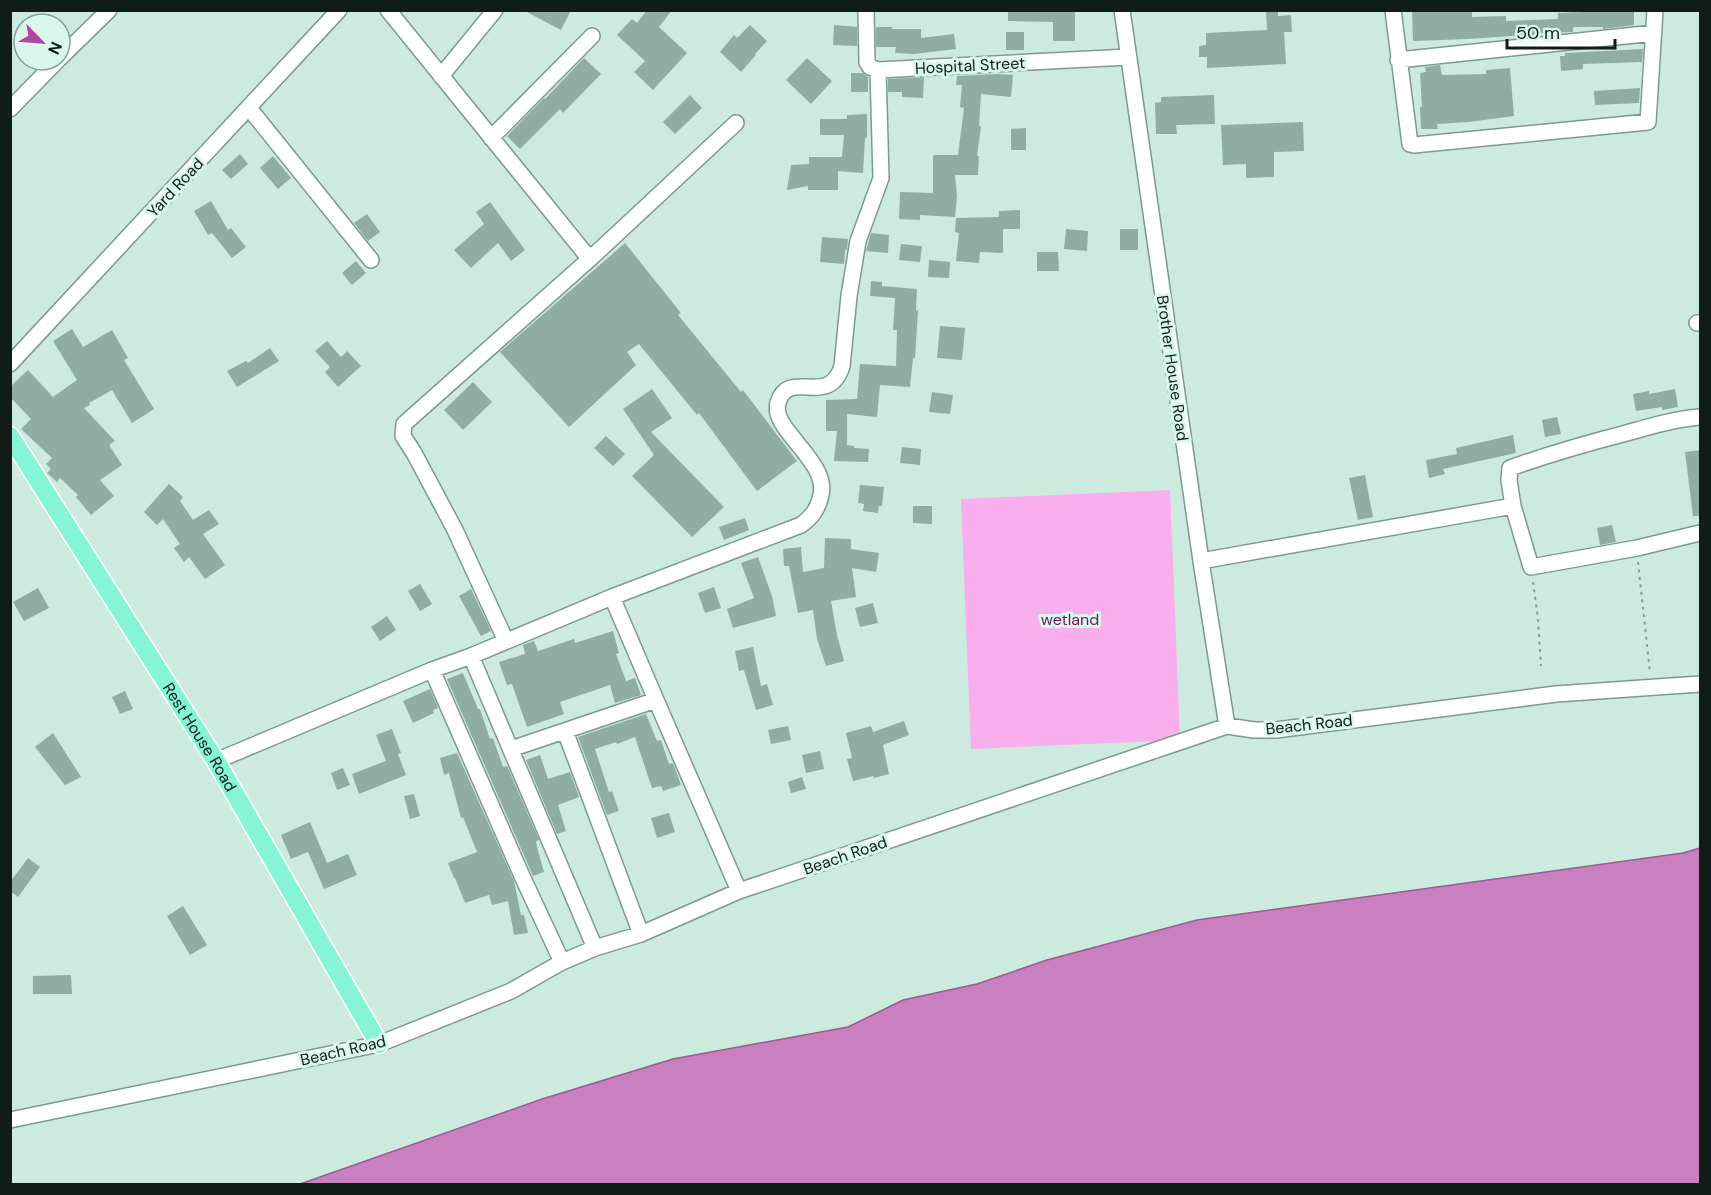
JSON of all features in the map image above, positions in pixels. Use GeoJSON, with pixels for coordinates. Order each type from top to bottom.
{"type":"FeatureCollection","features":[{"type":"Feature","properties":{"kind":"main road","name":"Rest House Road"},"geometry":{"type":"LineString","coordinates":[[10,436],[216,761],[379,1044]]}},
{"type":"Feature","properties":{"kind":"street"},"geometry":{"type":"LineString","coordinates":[[72,46],[109,10]]}},
{"type":"Feature","properties":{"kind":"street","name":"Yard Road"},"geometry":{"type":"LineString","coordinates":[[10,364],[339,10]]}},
{"type":"Feature","properties":{"kind":"street"},"geometry":{"type":"LineString","coordinates":[[387,10],[584,252],[592,257]]}},
{"type":"Feature","properties":{"kind":"street"},"geometry":{"type":"LineString","coordinates":[[441,76],[495,10]]}},
{"type":"Feature","properties":{"kind":"street"},"geometry":{"type":"LineString","coordinates":[[216,761],[612,597],[801,525],[811,518],[819,505],[822,491],[820,477],[812,462],[782,423],[777,406],[781,395],[789,388],[795,386],[820,388],[834,383],[842,366],[849,296],[858,241],[881,178],[878,70],[870,67],[867,62],[866,10]]}},
{"type":"Feature","properties":{"kind":"street","name":"Brother House Road"},"geometry":{"type":"LineString","coordinates":[[1122,10],[1227,726]]}},
{"type":"Feature","properties":{"kind":"street"},"geometry":{"type":"LineString","coordinates":[[1393,10],[1410,144],[1414,146],[1648,122],[1655,10]]}},
{"type":"Feature","properties":{"kind":"street"},"geometry":{"type":"LineString","coordinates":[[1398,60],[1654,33]]}},
{"type":"Feature","properties":{"kind":"street"},"geometry":{"type":"LineString","coordinates":[[491,138],[592,36]]}},
{"type":"Feature","properties":{"kind":"street","name":"Hospital Street"},"geometry":{"type":"LineString","coordinates":[[878,70],[1128,57]]}},
{"type":"Feature","properties":{"kind":"street"},"geometry":{"type":"LineString","coordinates":[[10,109],[46,72]]}},
{"type":"Feature","properties":{"kind":"street"},"geometry":{"type":"LineString","coordinates":[[249,108],[371,260]]}},
{"type":"Feature","properties":{"kind":"street"},"geometry":{"type":"LineString","coordinates":[[507,641],[454,530],[403,436],[404,424],[592,257],[736,123]]}},
{"type":"Feature","properties":{"kind":"street"},"geometry":{"type":"LineString","coordinates":[[1701,417],[1682,418],[1545,455],[1510,468],[1509,480],[1512,506],[1531,567],[1637,548],[1701,533]]}},
{"type":"Feature","properties":{"kind":"street"},"geometry":{"type":"LineString","coordinates":[[1201,561],[1512,506]]}},
{"type":"Feature","properties":{"kind":"street"},"geometry":{"type":"LineString","coordinates":[[612,597],[739,891]]}},
{"type":"Feature","properties":{"kind":"street"},"geometry":{"type":"LineString","coordinates":[[471,656],[595,948]]}},
{"type":"Feature","properties":{"kind":"street"},"geometry":{"type":"LineString","coordinates":[[432,670],[562,962]]}},
{"type":"Feature","properties":{"kind":"street","name":"Beach Road"},"geometry":{"type":"LineString","coordinates":[[10,1120],[379,1044],[511,991],[562,962],[595,948],[641,934],[739,891],[1227,726],[1276,730],[1556,694],[1701,684]]}},
{"type":"Feature","properties":{"kind":"street"},"geometry":{"type":"LineString","coordinates":[[511,749],[656,700]]}},
{"type":"Feature","properties":{"kind":"street"},"geometry":{"type":"LineString","coordinates":[[565,732],[641,934]]}},
{"type":"Feature","properties":{"kind":"path"},"geometry":{"type":"LineString","coordinates":[[1637,548],[1652,687]]}},
{"type":"Feature","properties":{"kind":"path"},"geometry":{"type":"LineString","coordinates":[[1531,567],[1541,666]]}},
{"type":"Feature","properties":{"kind":"green space","name":"wetland"},"geometry":{"type":"Polygon","coordinates":[[[1170,490],[1180,740],[971,749],[961,499],[1170,490]]]}},
{"type":"Feature","properties":{"kind":"shaded area"},"geometry":{"type":"Polygon","coordinates":[[[1700,848],[1700,1184],[300,1184],[542,1099],[673,1059],[848,1027],[903,1000],[977,984],[1047,960],[1197,920],[1683,853],[1700,848]]]}},
{"type":"Feature","properties":{"kind":"building"},"geometry":{"type":"Polygon","coordinates":[[[523,10],[571,10],[561,30],[523,10]]]}},
{"type":"Feature","properties":{"kind":"building"},"geometry":{"type":"Polygon","coordinates":[[[647,10],[672,10],[659,27],[687,53],[653,90],[634,72],[645,61],[617,35],[632,19],[637,23],[647,10]]]}},
{"type":"Feature","properties":{"kind":"building"},"geometry":{"type":"Polygon","coordinates":[[[1008,10],[1075,10],[1075,41],[1053,41],[1053,22],[1008,21],[1008,10]]]}},
{"type":"Feature","properties":{"kind":"building"},"geometry":{"type":"Polygon","coordinates":[[[1266,10],[1278,10],[1278,16],[1291,15],[1292,32],[1284,32],[1286,64],[1207,68],[1207,57],[1199,57],[1199,46],[1206,45],[1206,33],[1267,30],[1266,10]]]}},
{"type":"Feature","properties":{"kind":"building"},"geometry":{"type":"Polygon","coordinates":[[[1412,10],[1472,10],[1472,17],[1506,16],[1506,21],[1558,19],[1558,13],[1634,10],[1634,25],[1603,29],[1603,27],[1573,27],[1573,32],[1538,33],[1538,35],[1527,37],[1527,35],[1413,41],[1412,10]]]}},
{"type":"Feature","properties":{"kind":"building"},"geometry":{"type":"Polygon","coordinates":[[[750,25],[767,41],[741,72],[720,52],[734,35],[737,38],[750,25]]]}},
{"type":"Feature","properties":{"kind":"building"},"geometry":{"type":"Polygon","coordinates":[[[834,25],[857,27],[857,46],[833,45],[834,25]]]}},
{"type":"Feature","properties":{"kind":"building"},"geometry":{"type":"Polygon","coordinates":[[[876,27],[921,29],[921,38],[954,34],[956,49],[914,54],[895,53],[896,47],[876,47],[876,27]]]}},
{"type":"Feature","properties":{"kind":"building"},"geometry":{"type":"Polygon","coordinates":[[[1006,32],[1024,32],[1024,50],[1006,50],[1006,32]]]}},
{"type":"Feature","properties":{"kind":"building"},"geometry":{"type":"Polygon","coordinates":[[[1643,49],[1642,62],[1583,64],[1583,69],[1561,71],[1560,56],[1565,56],[1565,53],[1643,49]]]}},
{"type":"Feature","properties":{"kind":"building"},"geometry":{"type":"Polygon","coordinates":[[[584,58],[601,74],[563,113],[560,109],[520,149],[507,136],[584,58]]]}},
{"type":"Feature","properties":{"kind":"building"},"geometry":{"type":"Polygon","coordinates":[[[807,58],[832,81],[811,104],[786,80],[807,58]]]}},
{"type":"Feature","properties":{"kind":"building"},"geometry":{"type":"Polygon","coordinates":[[[1440,65],[1442,75],[1486,74],[1486,70],[1510,68],[1514,116],[1437,124],[1438,129],[1421,129],[1420,73],[1426,72],[1425,67],[1440,65]]]}},
{"type":"Feature","properties":{"kind":"building"},"geometry":{"type":"Polygon","coordinates":[[[851,73],[863,73],[868,77],[868,92],[851,92],[851,73]]]}},
{"type":"Feature","properties":{"kind":"building"},"geometry":{"type":"Polygon","coordinates":[[[1013,75],[1011,97],[981,94],[978,175],[955,175],[957,197],[955,217],[920,215],[920,220],[899,219],[900,192],[933,193],[933,155],[958,155],[964,108],[960,107],[962,85],[956,85],[957,76],[1013,75]]]}},
{"type":"Feature","properties":{"kind":"building"},"geometry":{"type":"Polygon","coordinates":[[[924,77],[923,98],[902,97],[902,92],[888,92],[888,79],[924,77]]]}},
{"type":"Feature","properties":{"kind":"building"},"geometry":{"type":"Polygon","coordinates":[[[1640,88],[1639,103],[1595,105],[1594,91],[1640,88]]]}},
{"type":"Feature","properties":{"kind":"building"},"geometry":{"type":"Polygon","coordinates":[[[690,95],[702,108],[675,134],[663,122],[690,95]]]}},
{"type":"Feature","properties":{"kind":"building"},"geometry":{"type":"Polygon","coordinates":[[[1214,95],[1215,124],[1176,125],[1177,134],[1156,134],[1155,103],[1161,102],[1161,97],[1214,95]]]}},
{"type":"Feature","properties":{"kind":"building"},"geometry":{"type":"Polygon","coordinates":[[[867,114],[863,173],[838,171],[838,190],[808,190],[808,186],[787,190],[791,165],[809,164],[809,157],[842,157],[844,135],[820,135],[820,119],[847,119],[847,115],[867,114]]]}},
{"type":"Feature","properties":{"kind":"building"},"geometry":{"type":"Polygon","coordinates":[[[1303,122],[1304,151],[1274,152],[1274,177],[1246,178],[1246,164],[1223,165],[1221,125],[1303,122]]]}},
{"type":"Feature","properties":{"kind":"building"},"geometry":{"type":"Polygon","coordinates":[[[1026,128],[1026,150],[1011,150],[1011,129],[1026,128]]]}},
{"type":"Feature","properties":{"kind":"building"},"geometry":{"type":"Polygon","coordinates":[[[240,154],[248,164],[231,179],[222,170],[240,154]]]}},
{"type":"Feature","properties":{"kind":"building"},"geometry":{"type":"Polygon","coordinates":[[[273,156],[291,178],[278,189],[260,168],[273,156]]]}},
{"type":"Feature","properties":{"kind":"building"},"geometry":{"type":"Polygon","coordinates":[[[211,201],[228,230],[231,228],[246,247],[232,258],[212,233],[208,235],[194,211],[211,201]]]}},
{"type":"Feature","properties":{"kind":"building"},"geometry":{"type":"Polygon","coordinates":[[[490,202],[525,250],[511,261],[498,243],[471,268],[454,250],[484,224],[476,212],[490,202]]]}},
{"type":"Feature","properties":{"kind":"building"},"geometry":{"type":"Polygon","coordinates":[[[1020,210],[1020,229],[1003,229],[1003,253],[980,252],[979,263],[956,261],[959,233],[955,232],[956,218],[999,217],[999,211],[1020,210]]]}},
{"type":"Feature","properties":{"kind":"building"},"geometry":{"type":"Polygon","coordinates":[[[367,214],[380,232],[368,241],[354,223],[367,214]]]}},
{"type":"Feature","properties":{"kind":"building"},"geometry":{"type":"Polygon","coordinates":[[[1066,229],[1088,231],[1087,251],[1064,249],[1066,229]]]}},
{"type":"Feature","properties":{"kind":"building"},"geometry":{"type":"Polygon","coordinates":[[[1120,229],[1138,229],[1138,250],[1120,250],[1120,229]]]}},
{"type":"Feature","properties":{"kind":"building"},"geometry":{"type":"Polygon","coordinates":[[[871,233],[889,235],[888,253],[866,251],[871,233]]]}},
{"type":"Feature","properties":{"kind":"building"},"geometry":{"type":"Polygon","coordinates":[[[822,237],[848,239],[844,264],[820,262],[822,237]]]}},
{"type":"Feature","properties":{"kind":"building"},"geometry":{"type":"Polygon","coordinates":[[[625,243],[681,313],[678,315],[741,392],[743,390],[797,461],[757,491],[699,413],[697,415],[639,344],[627,352],[636,365],[569,427],[500,352],[625,243]]]}},
{"type":"Feature","properties":{"kind":"building"},"geometry":{"type":"Polygon","coordinates":[[[901,244],[922,246],[920,262],[899,260],[901,244]]]}},
{"type":"Feature","properties":{"kind":"building"},"geometry":{"type":"Polygon","coordinates":[[[1037,252],[1058,252],[1059,271],[1037,271],[1037,252]]]}},
{"type":"Feature","properties":{"kind":"building"},"geometry":{"type":"Polygon","coordinates":[[[929,260],[950,262],[949,278],[928,277],[929,260]]]}},
{"type":"Feature","properties":{"kind":"building"},"geometry":{"type":"Polygon","coordinates":[[[356,261],[366,273],[352,285],[342,273],[356,261]]]}},
{"type":"Feature","properties":{"kind":"building"},"geometry":{"type":"Polygon","coordinates":[[[871,281],[882,282],[882,286],[917,289],[915,358],[913,358],[910,387],[880,385],[877,417],[847,414],[847,445],[869,449],[868,462],[834,461],[837,431],[826,431],[826,400],[857,399],[860,364],[896,366],[897,330],[893,330],[895,298],[870,296],[871,281]]]}},
{"type":"Feature","properties":{"kind":"building"},"geometry":{"type":"Polygon","coordinates":[[[940,326],[965,328],[962,360],[937,358],[940,326]]]}},
{"type":"Feature","properties":{"kind":"building"},"geometry":{"type":"Polygon","coordinates":[[[72,329],[83,347],[112,330],[128,358],[124,360],[154,409],[132,423],[112,390],[84,408],[115,441],[109,445],[122,465],[100,480],[114,496],[91,515],[76,497],[78,495],[60,478],[57,482],[47,473],[51,469],[46,464],[52,458],[21,429],[31,419],[10,397],[10,387],[28,370],[53,397],[77,380],[53,341],[72,329]]]}},
{"type":"Feature","properties":{"kind":"building"},"geometry":{"type":"Polygon","coordinates":[[[327,341],[341,357],[347,351],[361,366],[338,387],[325,372],[330,367],[315,351],[327,341]]]}},
{"type":"Feature","properties":{"kind":"building"},"geometry":{"type":"Polygon","coordinates":[[[270,348],[279,361],[237,387],[227,371],[246,361],[248,363],[270,348]]]}},
{"type":"Feature","properties":{"kind":"building"},"geometry":{"type":"Polygon","coordinates":[[[473,382],[492,402],[463,430],[444,410],[473,382]]]}},
{"type":"Feature","properties":{"kind":"building"},"geometry":{"type":"Polygon","coordinates":[[[652,389],[672,418],[651,432],[724,507],[692,537],[632,476],[654,455],[623,409],[652,389]]]}},
{"type":"Feature","properties":{"kind":"building"},"geometry":{"type":"Polygon","coordinates":[[[1675,389],[1678,407],[1636,411],[1633,394],[1649,391],[1649,394],[1675,389]]]}},
{"type":"Feature","properties":{"kind":"building"},"geometry":{"type":"Polygon","coordinates":[[[932,392],[953,395],[950,414],[929,412],[932,392]]]}},
{"type":"Feature","properties":{"kind":"building"},"geometry":{"type":"Polygon","coordinates":[[[1557,417],[1561,434],[1545,437],[1542,420],[1557,417]]]}},
{"type":"Feature","properties":{"kind":"building"},"geometry":{"type":"Polygon","coordinates":[[[1513,435],[1516,453],[1443,469],[1445,474],[1429,478],[1426,460],[1457,454],[1456,448],[1513,435]]]}},
{"type":"Feature","properties":{"kind":"building"},"geometry":{"type":"Polygon","coordinates":[[[606,436],[625,454],[613,466],[594,448],[606,436]]]}},
{"type":"Feature","properties":{"kind":"building"},"geometry":{"type":"Polygon","coordinates":[[[902,447],[921,449],[920,465],[900,463],[902,447]]]}},
{"type":"Feature","properties":{"kind":"building"},"geometry":{"type":"Polygon","coordinates":[[[1701,450],[1701,516],[1693,516],[1685,452],[1701,450]]]}},
{"type":"Feature","properties":{"kind":"building"},"geometry":{"type":"Polygon","coordinates":[[[1365,475],[1373,517],[1358,520],[1349,478],[1365,475]]]}},
{"type":"Feature","properties":{"kind":"building"},"geometry":{"type":"Polygon","coordinates":[[[169,484],[183,497],[180,501],[193,520],[209,510],[219,524],[203,534],[225,565],[205,579],[189,557],[184,562],[174,548],[180,544],[163,519],[157,525],[144,512],[169,484]]]}},
{"type":"Feature","properties":{"kind":"building"},"geometry":{"type":"Polygon","coordinates":[[[860,485],[884,487],[882,506],[879,506],[878,513],[863,511],[864,504],[858,503],[860,485]]]}},
{"type":"Feature","properties":{"kind":"building"},"geometry":{"type":"Polygon","coordinates":[[[913,506],[932,506],[932,524],[913,523],[913,506]]]}},
{"type":"Feature","properties":{"kind":"building"},"geometry":{"type":"Polygon","coordinates":[[[745,518],[749,530],[724,540],[719,527],[745,518]]]}},
{"type":"Feature","properties":{"kind":"building"},"geometry":{"type":"Polygon","coordinates":[[[1612,525],[1616,542],[1600,545],[1597,528],[1612,525]]]}},
{"type":"Feature","properties":{"kind":"building"},"geometry":{"type":"Polygon","coordinates":[[[825,538],[851,539],[851,549],[879,553],[876,572],[852,568],[856,597],[831,601],[844,661],[826,666],[817,639],[813,610],[798,613],[789,566],[784,566],[783,549],[801,547],[803,572],[824,568],[825,538]]]}},
{"type":"Feature","properties":{"kind":"building"},"geometry":{"type":"Polygon","coordinates":[[[758,557],[772,596],[776,616],[733,628],[727,609],[754,598],[741,563],[758,557]]]}},
{"type":"Feature","properties":{"kind":"building"},"geometry":{"type":"Polygon","coordinates":[[[420,584],[432,604],[420,611],[408,591],[420,584]]]}},
{"type":"Feature","properties":{"kind":"building"},"geometry":{"type":"Polygon","coordinates":[[[714,587],[721,608],[705,613],[698,593],[714,587]]]}},
{"type":"Feature","properties":{"kind":"building"},"geometry":{"type":"Polygon","coordinates":[[[38,588],[49,608],[24,621],[13,602],[38,588]]]}},
{"type":"Feature","properties":{"kind":"building"},"geometry":{"type":"Polygon","coordinates":[[[471,589],[491,631],[481,636],[459,596],[471,589]]]}},
{"type":"Feature","properties":{"kind":"building"},"geometry":{"type":"Polygon","coordinates":[[[873,603],[878,623],[860,627],[855,608],[873,603]]]}},
{"type":"Feature","properties":{"kind":"building"},"geometry":{"type":"Polygon","coordinates":[[[387,616],[396,630],[380,641],[371,627],[387,616]]]}},
{"type":"Feature","properties":{"kind":"building"},"geometry":{"type":"Polygon","coordinates":[[[613,631],[619,653],[616,654],[626,681],[635,678],[641,695],[615,703],[610,685],[560,702],[564,714],[527,727],[512,684],[507,685],[499,662],[525,654],[523,645],[534,641],[538,651],[574,639],[575,643],[613,631]]]}},
{"type":"Feature","properties":{"kind":"building"},"geometry":{"type":"Polygon","coordinates":[[[753,647],[761,686],[767,684],[773,705],[756,710],[744,670],[739,671],[735,651],[753,647]]]}},
{"type":"Feature","properties":{"kind":"building"},"geometry":{"type":"Polygon","coordinates":[[[463,673],[478,709],[480,709],[490,739],[493,738],[503,767],[507,766],[539,840],[536,841],[544,872],[533,876],[447,679],[463,673]]]}},
{"type":"Feature","properties":{"kind":"building"},"geometry":{"type":"Polygon","coordinates":[[[430,689],[438,708],[433,710],[434,713],[413,723],[403,701],[430,689]]]}},
{"type":"Feature","properties":{"kind":"building"},"geometry":{"type":"Polygon","coordinates":[[[125,691],[133,709],[120,714],[112,697],[125,691]]]}},
{"type":"Feature","properties":{"kind":"building"},"geometry":{"type":"Polygon","coordinates":[[[646,714],[657,741],[661,740],[669,764],[673,763],[681,785],[663,791],[661,786],[652,788],[635,737],[595,749],[609,792],[612,791],[619,811],[607,815],[578,737],[646,714]]]}},
{"type":"Feature","properties":{"kind":"building"},"geometry":{"type":"Polygon","coordinates":[[[904,721],[909,735],[883,745],[889,774],[853,781],[847,759],[852,758],[846,733],[871,726],[873,732],[904,721]]]}},
{"type":"Feature","properties":{"kind":"building"},"geometry":{"type":"Polygon","coordinates":[[[788,726],[791,740],[771,744],[768,730],[788,726]]]}},
{"type":"Feature","properties":{"kind":"building"},"geometry":{"type":"Polygon","coordinates":[[[392,729],[406,775],[359,794],[352,774],[386,761],[376,735],[392,729]]]}},
{"type":"Feature","properties":{"kind":"building"},"geometry":{"type":"Polygon","coordinates":[[[53,733],[81,777],[65,785],[35,747],[53,733]]]}},
{"type":"Feature","properties":{"kind":"building"},"geometry":{"type":"Polygon","coordinates":[[[820,751],[824,769],[806,773],[802,755],[820,751]]]}},
{"type":"Feature","properties":{"kind":"building"},"geometry":{"type":"Polygon","coordinates":[[[457,753],[514,881],[521,915],[524,915],[528,933],[514,935],[508,901],[492,905],[489,895],[465,903],[448,863],[477,852],[463,817],[461,818],[449,773],[444,775],[440,758],[457,753]]]}},
{"type":"Feature","properties":{"kind":"building"},"geometry":{"type":"Polygon","coordinates":[[[540,755],[548,779],[570,772],[579,797],[558,805],[566,831],[557,834],[526,760],[540,755]]]}},
{"type":"Feature","properties":{"kind":"building"},"geometry":{"type":"Polygon","coordinates":[[[343,768],[350,785],[337,790],[331,773],[343,768]]]}},
{"type":"Feature","properties":{"kind":"building"},"geometry":{"type":"Polygon","coordinates":[[[802,777],[806,789],[791,793],[788,782],[802,777]]]}},
{"type":"Feature","properties":{"kind":"building"},"geometry":{"type":"Polygon","coordinates":[[[414,794],[420,816],[410,819],[404,796],[414,794]]]}},
{"type":"Feature","properties":{"kind":"building"},"geometry":{"type":"Polygon","coordinates":[[[669,813],[675,832],[657,838],[651,818],[669,813]]]}},
{"type":"Feature","properties":{"kind":"building"},"geometry":{"type":"Polygon","coordinates":[[[310,822],[327,863],[348,854],[357,875],[324,889],[308,852],[291,859],[281,835],[310,822]]]}},
{"type":"Feature","properties":{"kind":"building"},"geometry":{"type":"Polygon","coordinates":[[[28,858],[40,867],[18,897],[10,891],[10,882],[28,858]]]}},
{"type":"Feature","properties":{"kind":"building"},"geometry":{"type":"Polygon","coordinates":[[[183,906],[207,945],[190,955],[167,916],[183,906]]]}},
{"type":"Feature","properties":{"kind":"building"},"geometry":{"type":"Polygon","coordinates":[[[71,975],[72,994],[33,994],[33,976],[71,975]]]}}]}
